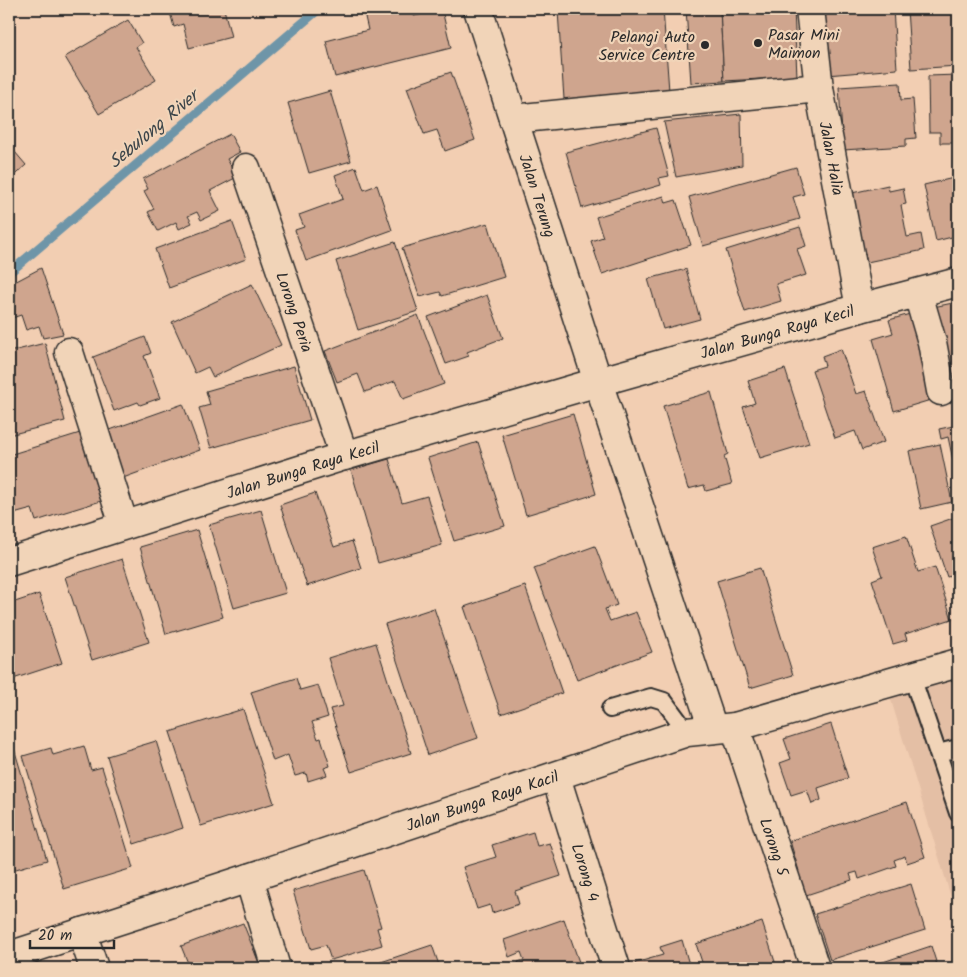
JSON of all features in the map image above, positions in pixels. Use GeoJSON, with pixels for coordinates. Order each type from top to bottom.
{"type":"FeatureCollection","features":[{"type":"Feature","properties":{"kind":"street","name":"Jalan Terung"},"geometry":{"type":"LineString","coordinates":[[478,9],[598,382]]}},
{"type":"Feature","properties":{"kind":"street","name":"Jalan Halia"},"geometry":{"type":"LineString","coordinates":[[810,9],[819,88],[860,308]]}},
{"type":"Feature","properties":{"kind":"street"},"geometry":{"type":"LineString","coordinates":[[514,119],[819,88]]}},
{"type":"Feature","properties":{"kind":"street","name":"Lorong Peria"},"geometry":{"type":"LineString","coordinates":[[246,168],[344,456]]}},
{"type":"Feature","properties":{"kind":"street","name":"Jalan Bunga Raya Kecil"},"geometry":{"type":"LineString","coordinates":[[9,562],[344,456],[598,382],[958,282]]}},
{"type":"Feature","properties":{"kind":"street"},"geometry":{"type":"LineString","coordinates":[[918,294],[932,342],[941,391]]}},
{"type":"Feature","properties":{"kind":"street"},"geometry":{"type":"LineString","coordinates":[[69,352],[124,525]]}},
{"type":"Feature","properties":{"kind":"street"},"geometry":{"type":"LineString","coordinates":[[598,382],[712,729]]}},
{"type":"Feature","properties":{"kind":"street","name":"Jalan Bunga Raya Kacil"},"geometry":{"type":"LineString","coordinates":[[9,956],[556,777],[712,729],[958,663]]}},
{"type":"Feature","properties":{"kind":"street","name":"Lorong 5"},"geometry":{"type":"LineString","coordinates":[[712,729],[815,968]]}},
{"type":"Feature","properties":{"kind":"street","name":"Lorong 4"},"geometry":{"type":"LineString","coordinates":[[556,777],[616,968]]}},
{"type":"Feature","properties":{"kind":"street"},"geometry":{"type":"LineString","coordinates":[[249,878],[276,968]]}},
{"type":"Feature","properties":{"kind":"street"},"geometry":{"type":"LineString","coordinates":[[82,932],[94,968]]}},
{"type":"Feature","properties":{"kind":"lane"},"geometry":{"type":"LineString","coordinates":[[912,676],[958,813]]}},
{"type":"Feature","properties":{"kind":"lane"},"geometry":{"type":"LineString","coordinates":[[610,709],[651,697],[664,701],[712,729]]}},
{"type":"Feature","properties":{"kind":"lane"},"geometry":{"type":"LineString","coordinates":[[938,753],[958,748]]}},
{"type":"Feature","properties":{"kind":"shaded area"},"geometry":{"type":"Polygon","coordinates":[[[958,654],[958,920],[891,700],[890,666],[958,654]]]}},
{"type":"Feature","properties":{"kind":"building"},"geometry":{"type":"Polygon","coordinates":[[[169,9],[224,9],[231,37],[189,48],[183,24],[174,27],[169,9]]]}},
{"type":"Feature","properties":{"kind":"building"},"geometry":{"type":"Polygon","coordinates":[[[398,9],[412,9],[414,16],[442,10],[451,48],[335,77],[326,41],[368,30],[365,17],[398,9]]]}},
{"type":"Feature","properties":{"kind":"building"},"geometry":{"type":"Polygon","coordinates":[[[663,9],[669,91],[564,99],[558,11],[663,9]]]}},
{"type":"Feature","properties":{"kind":"building","name":"Pelangi Auto Service Centre"},"geometry":{"type":"Polygon","coordinates":[[[686,9],[720,9],[724,81],[691,83],[686,9]]]}},
{"type":"Feature","properties":{"kind":"building","name":"Pasar Mini Maimon"},"geometry":{"type":"Polygon","coordinates":[[[720,9],[794,9],[797,77],[724,81],[720,9]]]}},
{"type":"Feature","properties":{"kind":"building"},"geometry":{"type":"Polygon","coordinates":[[[822,9],[893,9],[897,69],[827,75],[822,9]]]}},
{"type":"Feature","properties":{"kind":"building"},"geometry":{"type":"Polygon","coordinates":[[[907,9],[954,9],[958,66],[911,69],[907,9]]]}},
{"type":"Feature","properties":{"kind":"building"},"geometry":{"type":"Polygon","coordinates":[[[128,20],[142,43],[136,47],[156,80],[99,114],[65,57],[128,20]]]}},
{"type":"Feature","properties":{"kind":"building"},"geometry":{"type":"Polygon","coordinates":[[[451,72],[475,140],[445,151],[437,130],[424,134],[407,88],[451,72]]]}},
{"type":"Feature","properties":{"kind":"building"},"geometry":{"type":"Polygon","coordinates":[[[958,75],[958,133],[955,133],[955,143],[940,143],[940,132],[929,132],[928,76],[958,75]]]}},
{"type":"Feature","properties":{"kind":"building"},"geometry":{"type":"Polygon","coordinates":[[[900,83],[901,100],[913,99],[916,138],[906,139],[906,146],[843,150],[839,87],[900,83]]]}},
{"type":"Feature","properties":{"kind":"building"},"geometry":{"type":"Polygon","coordinates":[[[330,91],[351,161],[309,173],[288,103],[330,91]]]}},
{"type":"Feature","properties":{"kind":"building"},"geometry":{"type":"Polygon","coordinates":[[[741,114],[742,165],[676,177],[664,122],[741,114]]]}},
{"type":"Feature","properties":{"kind":"building"},"geometry":{"type":"Polygon","coordinates":[[[656,128],[669,176],[659,178],[661,185],[582,208],[566,152],[656,128]]]}},
{"type":"Feature","properties":{"kind":"building"},"geometry":{"type":"Polygon","coordinates":[[[230,134],[240,152],[227,159],[237,177],[210,191],[220,211],[201,220],[197,212],[188,216],[192,223],[179,229],[176,222],[158,231],[148,212],[154,209],[144,191],[148,189],[143,179],[230,134]]]}},
{"type":"Feature","properties":{"kind":"building"},"geometry":{"type":"Polygon","coordinates":[[[9,145],[26,165],[9,180],[9,145]]]}},
{"type":"Feature","properties":{"kind":"building"},"geometry":{"type":"Polygon","coordinates":[[[356,167],[364,190],[377,185],[392,230],[306,261],[295,230],[304,227],[299,215],[343,199],[335,175],[356,167]]]}},
{"type":"Feature","properties":{"kind":"building"},"geometry":{"type":"Polygon","coordinates":[[[796,167],[804,194],[793,197],[800,219],[703,246],[689,197],[796,167]]]}},
{"type":"Feature","properties":{"kind":"building"},"geometry":{"type":"Polygon","coordinates":[[[958,177],[958,242],[954,243],[952,237],[936,241],[924,185],[958,177]]]}},
{"type":"Feature","properties":{"kind":"building"},"geometry":{"type":"Polygon","coordinates":[[[888,185],[889,191],[903,188],[906,204],[901,205],[907,237],[921,234],[924,250],[867,262],[862,244],[859,245],[852,193],[888,185]]]}},
{"type":"Feature","properties":{"kind":"building"},"geometry":{"type":"Polygon","coordinates":[[[664,196],[666,203],[676,200],[691,245],[602,274],[591,241],[603,237],[596,217],[664,196]]]}},
{"type":"Feature","properties":{"kind":"building"},"geometry":{"type":"Polygon","coordinates":[[[232,221],[246,259],[169,288],[155,249],[232,221]]]}},
{"type":"Feature","properties":{"kind":"building"},"geometry":{"type":"Polygon","coordinates":[[[488,223],[504,277],[442,296],[440,292],[420,297],[402,248],[488,223]]]}},
{"type":"Feature","properties":{"kind":"building"},"geometry":{"type":"Polygon","coordinates":[[[800,227],[806,246],[797,249],[806,275],[776,284],[781,301],[745,312],[726,250],[800,227]]]}},
{"type":"Feature","properties":{"kind":"building"},"geometry":{"type":"Polygon","coordinates":[[[395,242],[418,311],[358,330],[336,261],[395,242]]]}},
{"type":"Feature","properties":{"kind":"building"},"geometry":{"type":"Polygon","coordinates":[[[41,268],[63,334],[43,338],[39,326],[26,330],[21,315],[9,319],[9,285],[41,268]]]}},
{"type":"Feature","properties":{"kind":"building"},"geometry":{"type":"Polygon","coordinates":[[[686,269],[700,319],[663,329],[648,279],[686,269]]]}},
{"type":"Feature","properties":{"kind":"building"},"geometry":{"type":"Polygon","coordinates":[[[252,284],[281,345],[213,377],[208,367],[195,373],[172,322],[252,284]]]}},
{"type":"Feature","properties":{"kind":"building"},"geometry":{"type":"Polygon","coordinates":[[[487,295],[503,338],[467,352],[469,356],[446,364],[428,317],[487,295]]]}},
{"type":"Feature","properties":{"kind":"building"},"geometry":{"type":"Polygon","coordinates":[[[958,302],[958,365],[943,369],[928,308],[958,302]]]}},
{"type":"Feature","properties":{"kind":"building"},"geometry":{"type":"Polygon","coordinates":[[[910,314],[934,399],[894,411],[873,339],[893,333],[889,320],[910,314]]]}},
{"type":"Feature","properties":{"kind":"building"},"geometry":{"type":"Polygon","coordinates":[[[418,315],[444,384],[403,399],[395,381],[365,392],[358,374],[337,382],[325,351],[418,315]]]}},
{"type":"Feature","properties":{"kind":"building"},"geometry":{"type":"Polygon","coordinates":[[[145,337],[151,353],[144,356],[160,398],[140,405],[138,402],[114,411],[93,357],[145,337]]]}},
{"type":"Feature","properties":{"kind":"building"},"geometry":{"type":"Polygon","coordinates":[[[45,343],[65,421],[9,435],[9,352],[45,343]]]}},
{"type":"Feature","properties":{"kind":"building"},"geometry":{"type":"Polygon","coordinates":[[[841,349],[856,394],[866,391],[884,442],[862,450],[855,431],[835,438],[812,370],[825,366],[822,356],[841,349]]]}},
{"type":"Feature","properties":{"kind":"building"},"geometry":{"type":"Polygon","coordinates":[[[294,366],[310,420],[211,448],[199,408],[210,405],[206,391],[294,366]]]}},
{"type":"Feature","properties":{"kind":"building"},"geometry":{"type":"Polygon","coordinates":[[[785,369],[809,443],[760,458],[743,407],[755,403],[748,381],[785,369]]]}},
{"type":"Feature","properties":{"kind":"building"},"geometry":{"type":"Polygon","coordinates":[[[711,392],[728,454],[724,456],[732,484],[706,491],[704,485],[688,489],[663,406],[711,392]]]}},
{"type":"Feature","properties":{"kind":"building"},"geometry":{"type":"Polygon","coordinates":[[[183,404],[200,450],[123,478],[107,431],[183,404]]]}},
{"type":"Feature","properties":{"kind":"building"},"geometry":{"type":"Polygon","coordinates":[[[573,414],[596,494],[526,515],[502,435],[573,414]]]}},
{"type":"Feature","properties":{"kind":"building"},"geometry":{"type":"Polygon","coordinates":[[[958,425],[958,459],[953,460],[948,437],[941,439],[939,429],[958,425]]]}},
{"type":"Feature","properties":{"kind":"building"},"geometry":{"type":"Polygon","coordinates":[[[80,433],[101,501],[36,521],[32,509],[10,515],[9,455],[80,433]]]}},
{"type":"Feature","properties":{"kind":"building"},"geometry":{"type":"Polygon","coordinates":[[[478,442],[505,526],[454,541],[428,458],[478,442]]]}},
{"type":"Feature","properties":{"kind":"building"},"geometry":{"type":"Polygon","coordinates":[[[940,444],[952,502],[921,509],[909,451],[940,444]]]}},
{"type":"Feature","properties":{"kind":"building"},"geometry":{"type":"Polygon","coordinates":[[[389,459],[402,503],[427,496],[442,545],[378,563],[351,470],[389,459]]]}},
{"type":"Feature","properties":{"kind":"building"},"geometry":{"type":"Polygon","coordinates":[[[315,493],[334,547],[352,541],[361,568],[307,586],[280,505],[315,493]]]}},
{"type":"Feature","properties":{"kind":"building"},"geometry":{"type":"Polygon","coordinates":[[[261,510],[286,593],[234,608],[209,525],[261,510]]]}},
{"type":"Feature","properties":{"kind":"building"},"geometry":{"type":"Polygon","coordinates":[[[956,517],[958,522],[958,574],[947,577],[930,526],[956,517]]]}},
{"type":"Feature","properties":{"kind":"building"},"geometry":{"type":"Polygon","coordinates":[[[197,530],[223,617],[166,634],[140,547],[197,530]]]}},
{"type":"Feature","properties":{"kind":"building"},"geometry":{"type":"Polygon","coordinates":[[[906,536],[918,572],[935,567],[952,619],[905,634],[907,640],[893,644],[872,580],[882,576],[872,547],[906,536]]]}},
{"type":"Feature","properties":{"kind":"building"},"geometry":{"type":"Polygon","coordinates":[[[595,546],[617,605],[605,609],[610,621],[636,612],[652,652],[577,680],[534,568],[595,546]]]}},
{"type":"Feature","properties":{"kind":"building"},"geometry":{"type":"Polygon","coordinates":[[[122,559],[149,642],[92,660],[65,577],[122,559]]]}},
{"type":"Feature","properties":{"kind":"building"},"geometry":{"type":"Polygon","coordinates":[[[760,568],[793,675],[750,688],[717,581],[760,568]]]}},
{"type":"Feature","properties":{"kind":"building"},"geometry":{"type":"Polygon","coordinates":[[[525,586],[562,693],[501,714],[464,607],[525,586]]]}},
{"type":"Feature","properties":{"kind":"building"},"geometry":{"type":"Polygon","coordinates":[[[39,594],[62,663],[13,679],[9,666],[9,604],[39,594]]]}},
{"type":"Feature","properties":{"kind":"building"},"geometry":{"type":"Polygon","coordinates":[[[434,608],[478,738],[428,755],[385,624],[434,608]]]}},
{"type":"Feature","properties":{"kind":"building"},"geometry":{"type":"Polygon","coordinates":[[[376,643],[411,753],[351,772],[330,709],[343,706],[328,658],[376,643]]]}},
{"type":"Feature","properties":{"kind":"building"},"geometry":{"type":"Polygon","coordinates":[[[296,678],[300,690],[318,685],[328,717],[312,722],[318,739],[321,738],[330,766],[324,768],[327,775],[308,781],[306,773],[295,776],[288,755],[273,761],[251,692],[296,678]]]}},
{"type":"Feature","properties":{"kind":"building"},"geometry":{"type":"Polygon","coordinates":[[[243,709],[274,803],[201,826],[170,732],[243,709]]]}},
{"type":"Feature","properties":{"kind":"building"},"geometry":{"type":"Polygon","coordinates":[[[831,724],[848,778],[818,788],[821,800],[812,804],[807,790],[791,795],[780,763],[791,759],[784,739],[831,724]]]}},
{"type":"Feature","properties":{"kind":"building"},"geometry":{"type":"Polygon","coordinates":[[[11,738],[47,860],[9,871],[9,739],[11,738]]]}},
{"type":"Feature","properties":{"kind":"building"},"geometry":{"type":"Polygon","coordinates":[[[156,741],[183,828],[134,844],[107,756],[156,741]]]}},
{"type":"Feature","properties":{"kind":"building"},"geometry":{"type":"Polygon","coordinates":[[[84,746],[91,770],[102,767],[133,868],[64,889],[23,756],[51,748],[53,755],[84,746]]]}},
{"type":"Feature","properties":{"kind":"building"},"geometry":{"type":"Polygon","coordinates":[[[907,802],[925,857],[907,863],[905,856],[894,860],[896,866],[859,879],[857,872],[850,874],[852,880],[797,898],[788,874],[799,871],[790,841],[907,802]]]}},
{"type":"Feature","properties":{"kind":"building"},"geometry":{"type":"Polygon","coordinates":[[[533,832],[537,846],[550,843],[561,876],[515,891],[519,904],[492,913],[490,905],[477,909],[463,867],[496,857],[492,845],[533,832]]]}},
{"type":"Feature","properties":{"kind":"building"},"geometry":{"type":"Polygon","coordinates":[[[364,870],[381,927],[377,928],[382,945],[331,960],[326,945],[311,949],[293,891],[364,870]]]}},
{"type":"Feature","properties":{"kind":"building"},"geometry":{"type":"Polygon","coordinates":[[[911,884],[925,930],[830,960],[815,914],[911,884]]]}},
{"type":"Feature","properties":{"kind":"building"},"geometry":{"type":"Polygon","coordinates":[[[564,919],[580,965],[571,968],[520,968],[518,962],[524,960],[521,952],[509,957],[504,940],[564,919]]]}},
{"type":"Feature","properties":{"kind":"building"},"geometry":{"type":"Polygon","coordinates":[[[762,922],[777,968],[704,968],[696,944],[762,922]]]}},
{"type":"Feature","properties":{"kind":"building"},"geometry":{"type":"Polygon","coordinates":[[[243,923],[261,968],[190,968],[181,946],[243,923]]]}},
{"type":"Feature","properties":{"kind":"building"},"geometry":{"type":"Polygon","coordinates":[[[682,940],[690,968],[637,968],[635,963],[663,955],[660,947],[682,940]]]}},
{"type":"Feature","properties":{"kind":"building"},"geometry":{"type":"Polygon","coordinates":[[[432,945],[439,965],[429,968],[363,968],[432,945]]]}},
{"type":"Feature","properties":{"kind":"building"},"geometry":{"type":"Polygon","coordinates":[[[931,946],[938,968],[865,968],[931,946]]]}},
{"type":"Feature","properties":{"kind":"waterway","name":"Sebulong River"},"geometry":{"type":"LineString","coordinates":[[9,273],[319,9]]}},
{"type":"Feature","properties":{"kind":"place","name":"Pasar Mini Maimon"},"geometry":{"type":"Point","coordinates":[758,43]}},
{"type":"Feature","properties":{"kind":"place","name":"Pelangi Auto Service Centre"},"geometry":{"type":"Point","coordinates":[705,45]}}]}
